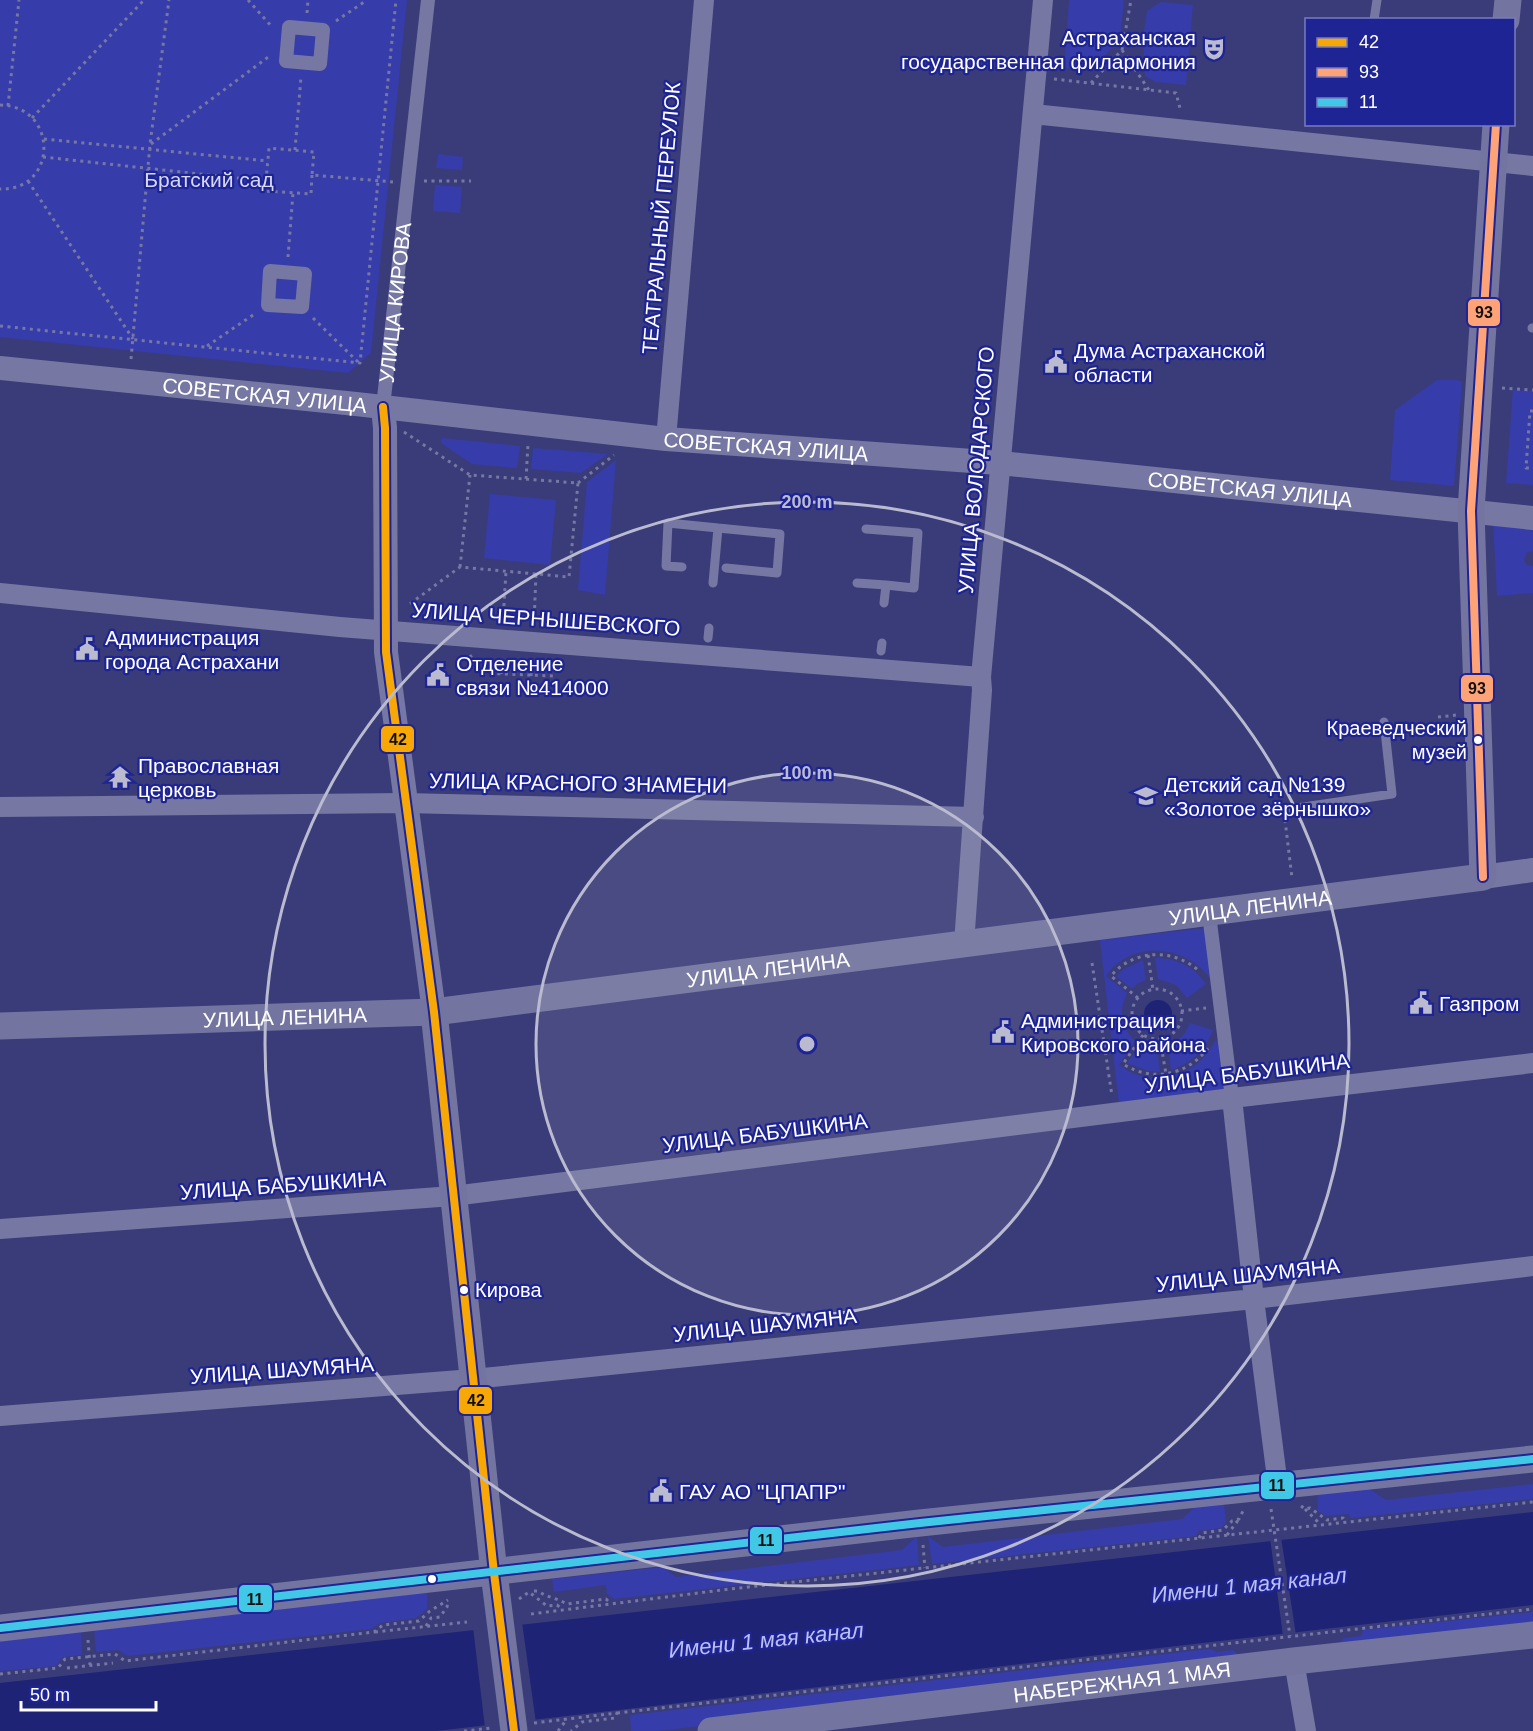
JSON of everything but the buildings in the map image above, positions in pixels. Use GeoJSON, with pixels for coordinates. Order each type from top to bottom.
{"type":"FeatureCollection","features":[{"type":"Feature","properties":{"kind":"main road"},"geometry":{"type":"LineString","coordinates":[[1506,18],[1508,0]]}},
{"type":"Feature","properties":{"kind":"main road"},"geometry":{"type":"LineString","coordinates":[[1484,877],[1471,511],[1496,126]]}},
{"type":"Feature","properties":{"kind":"main road","name":"УЛИЦА ЛЕНИНА"},"geometry":{"type":"LineString","coordinates":[[0,1026],[434,1012],[1484,877]]}},
{"type":"Feature","properties":{"kind":"main road","name":"УЛИЦА КИРОВА"},"geometry":{"type":"LineString","coordinates":[[434,1012],[494,1573],[507,1609],[514,1731]]}},
{"type":"Feature","properties":{"kind":"main road"},"geometry":{"type":"LineString","coordinates":[[0,1628],[920,1523],[1288,1495],[1533,1459]]}},
{"type":"Feature","properties":{"kind":"main road","name":"НАБЕРЕЖНАЯ 1 МАЯ"},"geometry":{"type":"LineString","coordinates":[[711,1731],[1293,1651],[1533,1635]]}},
{"type":"Feature","properties":{"kind":"street","name":"УЛИЦА КИРОВА"},"geometry":{"type":"LineString","coordinates":[[428,0],[383,407],[393,631],[386,652],[434,1012]]}},
{"type":"Feature","properties":{"kind":"street","name":"ТЕАТРАЛЬНЫЙ ПЕРЕУЛОК"},"geometry":{"type":"LineString","coordinates":[[666,439],[704,0]]}},
{"type":"Feature","properties":{"kind":"street","name":"УЛИЦА ВОЛОДАРСКОГО"},"geometry":{"type":"LineString","coordinates":[[964,944],[974,817],[981,677],[1043,0]]}},
{"type":"Feature","properties":{"kind":"street"},"geometry":{"type":"LineString","coordinates":[[289,27],[323,30],[321,64],[286,61],[287,44],[289,27]]}},
{"type":"Feature","properties":{"kind":"street"},"geometry":{"type":"LineString","coordinates":[[1033,114],[1533,166]]}},
{"type":"Feature","properties":{"kind":"street"},"geometry":{"type":"LineString","coordinates":[[270,271],[305,274],[302,308],[267,305],[270,271]]}},
{"type":"Feature","properties":{"kind":"street","name":"СОВЕТСКАЯ УЛИЦА"},"geometry":{"type":"LineString","coordinates":[[0,368],[383,407],[666,439],[999,463],[1533,518]]}},
{"type":"Feature","properties":{"kind":"street","name":"УЛИЦА ЧЕРНЫШЕВСКОГО"},"geometry":{"type":"LineString","coordinates":[[0,593],[393,631],[981,677]]}},
{"type":"Feature","properties":{"kind":"street","name":"УЛИЦА КРАСНОГО ЗНАМЕНИ"},"geometry":{"type":"LineString","coordinates":[[0,807],[405,803],[974,817]]}},
{"type":"Feature","properties":{"kind":"street","name":"УЛИЦА ЛЕНИНА"},"geometry":{"type":"LineString","coordinates":[[1484,877],[1533,870]]}},
{"type":"Feature","properties":{"kind":"street"},"geometry":{"type":"LineString","coordinates":[[1210,922],[1254,1299],[1288,1495]]}},
{"type":"Feature","properties":{"kind":"street","name":"УЛИЦА БАБУШКИНА"},"geometry":{"type":"LineString","coordinates":[[0,1228],[453,1196],[1232,1098],[1533,1064]]}},
{"type":"Feature","properties":{"kind":"street","name":"УЛИЦА ШАУМЯНА"},"geometry":{"type":"LineString","coordinates":[[0,1416],[473,1379],[1254,1299],[1533,1266]]}},
{"type":"Feature","properties":{"kind":"street"},"geometry":{"type":"LineString","coordinates":[[1293,1651],[1306,1731]]}},
{"type":"Feature","properties":{"kind":"lane"},"geometry":{"type":"LineString","coordinates":[[1374,18],[1377,0]]}},
{"type":"Feature","properties":{"kind":"lane"},"geometry":{"type":"LineString","coordinates":[[682,567],[666,566],[668,523],[780,534],[777,573],[726,568]]}},
{"type":"Feature","properties":{"kind":"lane"},"geometry":{"type":"LineString","coordinates":[[713,583],[718,528]]}},
{"type":"Feature","properties":{"kind":"lane"},"geometry":{"type":"LineString","coordinates":[[857,583],[914,588],[918,533],[866,529]]}},
{"type":"Feature","properties":{"kind":"lane"},"geometry":{"type":"LineString","coordinates":[[884,603],[886,585]]}},
{"type":"Feature","properties":{"kind":"lane"},"geometry":{"type":"LineString","coordinates":[[1290,809],[1392,794],[1384,722]]}},
{"type":"Feature","properties":{"kind":"path"},"geometry":{"type":"LineString","coordinates":[[8,106],[19,0]]}},
{"type":"Feature","properties":{"kind":"path"},"geometry":{"type":"LineString","coordinates":[[32,118],[144,0]]}},
{"type":"Feature","properties":{"kind":"path"},"geometry":{"type":"LineString","coordinates":[[131,359],[150,144],[169,0]]}},
{"type":"Feature","properties":{"kind":"path"},"geometry":{"type":"LineString","coordinates":[[150,144],[287,44],[248,0]]}},
{"type":"Feature","properties":{"kind":"path"},"geometry":{"type":"LineString","coordinates":[[323,30],[367,0]]}},
{"type":"Feature","properties":{"kind":"path"},"geometry":{"type":"LineString","coordinates":[[1091,83],[1122,50],[1131,0]]}},
{"type":"Feature","properties":{"kind":"path"},"geometry":{"type":"LineString","coordinates":[[1122,50],[1149,90]]}},
{"type":"Feature","properties":{"kind":"path"},"geometry":{"type":"LineString","coordinates":[[295,150],[302,62]]}},
{"type":"Feature","properties":{"kind":"path"},"geometry":{"type":"LineString","coordinates":[[1052,79],[1176,93]]}},
{"type":"Feature","properties":{"kind":"path"},"geometry":{"type":"LineString","coordinates":[[0,105],[18,108],[32,118],[40,128],[44,139],[44,157],[39,168],[28,181],[16,187],[0,189]]}},
{"type":"Feature","properties":{"kind":"path"},"geometry":{"type":"LineString","coordinates":[[44,139],[267,161]]}},
{"type":"Feature","properties":{"kind":"path"},"geometry":{"type":"LineString","coordinates":[[268,148],[314,152],[311,194],[265,190],[267,161],[268,148]]}},
{"type":"Feature","properties":{"kind":"path"},"geometry":{"type":"LineString","coordinates":[[44,157],[266,181]]}},
{"type":"Feature","properties":{"kind":"path"},"geometry":{"type":"LineString","coordinates":[[312,175],[389,182]]}},
{"type":"Feature","properties":{"kind":"path"},"geometry":{"type":"LineString","coordinates":[[28,181],[133,339]]}},
{"type":"Feature","properties":{"kind":"path"},"geometry":{"type":"LineString","coordinates":[[409,181],[471,181]]}},
{"type":"Feature","properties":{"kind":"path"},"geometry":{"type":"LineString","coordinates":[[287,273],[292,193]]}},
{"type":"Feature","properties":{"kind":"path"},"geometry":{"type":"LineString","coordinates":[[205,347],[267,305]]}},
{"type":"Feature","properties":{"kind":"path"},"geometry":{"type":"LineString","coordinates":[[302,308],[360,363]]}},
{"type":"Feature","properties":{"kind":"path"},"geometry":{"type":"LineString","coordinates":[[1496,387],[1533,390]]}},
{"type":"Feature","properties":{"kind":"path"},"geometry":{"type":"LineString","coordinates":[[1533,411],[1530,411],[1526,468],[1533,468]]}},
{"type":"Feature","properties":{"kind":"path"},"geometry":{"type":"LineString","coordinates":[[400,429],[470,475],[578,483],[621,449]]}},
{"type":"Feature","properties":{"kind":"path"},"geometry":{"type":"LineString","coordinates":[[526,479],[528,439]]}},
{"type":"Feature","properties":{"kind":"path"},"geometry":{"type":"LineString","coordinates":[[460,567],[470,475]]}},
{"type":"Feature","properties":{"kind":"path"},"geometry":{"type":"LineString","coordinates":[[393,631],[399,612],[460,567],[569,577],[578,483]]}},
{"type":"Feature","properties":{"kind":"path"},"geometry":{"type":"LineString","coordinates":[[466,648],[481,673],[553,676],[559,654]]}},
{"type":"Feature","properties":{"kind":"path"},"geometry":{"type":"LineString","coordinates":[[1438,717],[1457,715]]}},
{"type":"Feature","properties":{"kind":"path"},"geometry":{"type":"LineString","coordinates":[[1290,809],[1284,813],[1292,878]]}},
{"type":"Feature","properties":{"kind":"path"},"geometry":{"type":"LineString","coordinates":[[1138,998],[1111,976],[1131,960],[1148,955],[1166,954],[1188,962],[1201,973]]}},
{"type":"Feature","properties":{"kind":"path"},"geometry":{"type":"LineString","coordinates":[[1148,955],[1154,990]]}},
{"type":"Feature","properties":{"kind":"path"},"geometry":{"type":"LineString","coordinates":[[1092,963],[1114,1113]]}},
{"type":"Feature","properties":{"kind":"path"},"geometry":{"type":"LineString","coordinates":[[1154,990],[1166,991],[1173,995],[1181,1011],[1180,1024],[1175,1031],[1160,1039],[1152,1039],[1143,1035],[1133,1023],[1133,1006],[1138,998],[1154,990]]}},
{"type":"Feature","properties":{"kind":"path"},"geometry":{"type":"LineString","coordinates":[[1181,1011],[1221,1006]]}},
{"type":"Feature","properties":{"kind":"path"},"geometry":{"type":"LineString","coordinates":[[1143,1035],[1123,1064],[1148,1074],[1166,1074],[1184,1069],[1194,1063],[1210,1045]]}},
{"type":"Feature","properties":{"kind":"path"},"geometry":{"type":"LineString","coordinates":[[1160,1039],[1166,1074]]}},
{"type":"Feature","properties":{"kind":"path"},"geometry":{"type":"LineString","coordinates":[[1288,1495],[1321,1525]]}},
{"type":"Feature","properties":{"kind":"path"},"geometry":{"type":"LineString","coordinates":[[531,1614],[610,1603],[1533,1502]]}},
{"type":"Feature","properties":{"kind":"path"},"geometry":{"type":"LineString","coordinates":[[1227,1535],[1247,1503]]}},
{"type":"Feature","properties":{"kind":"path"},"geometry":{"type":"LineString","coordinates":[[1305,1509],[1310,1508],[1327,1520],[1343,1518],[1346,1522]]}},
{"type":"Feature","properties":{"kind":"path"},"geometry":{"type":"LineString","coordinates":[[1272,1513],[1293,1651]]}},
{"type":"Feature","properties":{"kind":"path"},"geometry":{"type":"LineString","coordinates":[[1199,1538],[1203,1533],[1223,1530],[1232,1521],[1239,1519]]}},
{"type":"Feature","properties":{"kind":"path"},"geometry":{"type":"LineString","coordinates":[[923,1551],[925,1568]]}},
{"type":"Feature","properties":{"kind":"path"},"geometry":{"type":"LineString","coordinates":[[507,1609],[529,1592],[538,1591],[548,1598],[558,1598],[567,1604],[606,1599],[610,1603]]}},
{"type":"Feature","properties":{"kind":"path"},"geometry":{"type":"LineString","coordinates":[[529,1592],[547,1606],[557,1605],[562,1609]]}},
{"type":"Feature","properties":{"kind":"path"},"geometry":{"type":"LineString","coordinates":[[426,1626],[431,1618],[440,1617],[449,1600]]}},
{"type":"Feature","properties":{"kind":"path"},"geometry":{"type":"LineString","coordinates":[[374,1632],[383,1625],[419,1621],[430,1611],[444,1604]]}},
{"type":"Feature","properties":{"kind":"path"},"geometry":{"type":"LineString","coordinates":[[546,1721],[1533,1609]]}},
{"type":"Feature","properties":{"kind":"path"},"geometry":{"type":"LineString","coordinates":[[0,1674],[58,1668],[64,1659],[115,1654],[125,1661],[466,1622]]}},
{"type":"Feature","properties":{"kind":"path"},"geometry":{"type":"LineString","coordinates":[[88,1643],[90,1665]]}},
{"type":"Feature","properties":{"kind":"path"},"geometry":{"type":"LineString","coordinates":[[67,1668],[113,1663]]}},
{"type":"Feature","properties":{"kind":"path"},"geometry":{"type":"LineString","coordinates":[[571,1731],[582,1722],[615,1718],[617,1713]]}},
{"type":"Feature","properties":{"kind":"path"},"geometry":{"type":"LineString","coordinates":[[558,1731],[567,1719]]}},
{"type":"Feature","properties":{"kind":"green space","name":"Братский сад"},"geometry":{"type":"Polygon","coordinates":[[[0,0],[407,0],[371,353],[348,373],[0,337],[0,0]]]}},
{"type":"Feature","properties":{"kind":"green space"},"geometry":{"type":"Polygon","coordinates":[[[1069,0],[1124,0],[1120,40],[1096,64],[1064,69],[1069,0]]]}},
{"type":"Feature","properties":{"kind":"green space"},"geometry":{"type":"Polygon","coordinates":[[[1161,2],[1193,5],[1186,85],[1156,82],[1145,76],[1143,38],[1147,11],[1161,2]]]}},
{"type":"Feature","properties":{"kind":"green space"},"geometry":{"type":"Polygon","coordinates":[[[438,154],[463,157],[462,170],[436,168],[438,154]]]}},
{"type":"Feature","properties":{"kind":"green space"},"geometry":{"type":"Polygon","coordinates":[[[435,185],[462,187],[460,213],[433,211],[435,185]]]}},
{"type":"Feature","properties":{"kind":"green space"},"geometry":{"type":"Polygon","coordinates":[[[1437,380],[1462,382],[1454,486],[1390,480],[1395,410],[1437,380]]]}},
{"type":"Feature","properties":{"kind":"green space"},"geometry":{"type":"Polygon","coordinates":[[[1513,390],[1533,391],[1533,485],[1506,483],[1513,390]]]}},
{"type":"Feature","properties":{"kind":"green space"},"geometry":{"type":"Polygon","coordinates":[[[442,438],[520,446],[517,468],[472,464],[441,443],[442,438]]]}},
{"type":"Feature","properties":{"kind":"green space"},"geometry":{"type":"Polygon","coordinates":[[[533,448],[608,454],[581,473],[531,469],[533,448]]]}},
{"type":"Feature","properties":{"kind":"green space"},"geometry":{"type":"Polygon","coordinates":[[[616,460],[605,595],[578,590],[587,482],[616,460]]]}},
{"type":"Feature","properties":{"kind":"green space"},"geometry":{"type":"Polygon","coordinates":[[[490,494],[556,500],[550,565],[484,558],[490,494]]]}},
{"type":"Feature","properties":{"kind":"green space"},"geometry":{"type":"Polygon","coordinates":[[[1493,522],[1533,526],[1533,551],[1527,552],[1524,560],[1527,565],[1533,566],[1533,593],[1497,596],[1493,522]]]}},
{"type":"Feature","properties":{"kind":"green space"},"geometry":{"type":"Polygon","coordinates":[[[1206,928],[1212,981],[1202,969],[1189,960],[1160,951],[1145,951],[1131,956],[1117,964],[1106,976],[1127,993],[1122,1018],[1126,1030],[1135,1041],[1119,1065],[1132,1073],[1145,1077],[1173,1076],[1197,1063],[1215,1041],[1220,1040],[1227,1094],[1119,1105],[1100,940],[1206,928]]]}},
{"type":"Feature","properties":{"kind":"green space"},"geometry":{"type":"Polygon","coordinates":[[[1155,958],[1184,964],[1196,972],[1206,984],[1187,998],[1176,985],[1158,979],[1155,958]]]}},
{"type":"Feature","properties":{"kind":"green space"},"geometry":{"type":"Polygon","coordinates":[[[1143,960],[1146,980],[1132,989],[1116,976],[1124,969],[1143,960]]]}},
{"type":"Feature","properties":{"kind":"green space"},"geometry":{"type":"Polygon","coordinates":[[[1190,1023],[1213,1030],[1212,1033],[1196,1056],[1171,1070],[1168,1046],[1181,1037],[1190,1023]]]}},
{"type":"Feature","properties":{"kind":"green space"},"geometry":{"type":"Polygon","coordinates":[[[1141,1044],[1148,1048],[1157,1048],[1160,1072],[1148,1071],[1127,1063],[1141,1044]]]}},
{"type":"Feature","properties":{"kind":"green space"},"geometry":{"type":"Polygon","coordinates":[[[1533,1484],[1533,1499],[1351,1518],[1348,1514],[1326,1516],[1318,1511],[1317,1492],[1365,1486],[1386,1500],[1533,1484]]]}},
{"type":"Feature","properties":{"kind":"green space"},"geometry":{"type":"Polygon","coordinates":[[[1224,1504],[1226,1523],[1221,1528],[1199,1531],[1196,1536],[932,1564],[928,1536],[943,1547],[1182,1519],[1196,1506],[1224,1504]]]}},
{"type":"Feature","properties":{"kind":"green space"},"geometry":{"type":"Polygon","coordinates":[[[917,1536],[919,1565],[614,1599],[607,1594],[606,1585],[554,1592],[552,1579],[663,1567],[676,1577],[902,1550],[917,1536]]]}},
{"type":"Feature","properties":{"kind":"green space"},"geometry":{"type":"Polygon","coordinates":[[[427,1591],[427,1609],[416,1618],[380,1623],[371,1629],[128,1656],[118,1650],[96,1652],[94,1628],[427,1591]]]}},
{"type":"Feature","properties":{"kind":"green space"},"geometry":{"type":"Polygon","coordinates":[[[1533,1612],[1533,1631],[1337,1646],[1344,1638],[1361,1636],[1364,1630],[1533,1612]]]}},
{"type":"Feature","properties":{"kind":"green space"},"geometry":{"type":"Polygon","coordinates":[[[81,1630],[82,1655],[63,1657],[56,1666],[0,1671],[0,1639],[81,1630]]]}},
{"type":"Feature","properties":{"kind":"green space"},"geometry":{"type":"Polygon","coordinates":[[[1210,1649],[1217,1652],[1233,1650],[1248,1661],[658,1731],[631,1731],[630,1715],[1210,1649]]]}},
{"type":"Feature","properties":{"kind":"water"},"geometry":{"type":"Polygon","coordinates":[[[1158,1000],[1168,1004],[1172,1014],[1168,1024],[1158,1028],[1148,1024],[1144,1014],[1148,1004],[1158,1000]]]}},
{"type":"Feature","properties":{"kind":"water","name":"Имени 1 мая канал"},"geometry":{"type":"Polygon","coordinates":[[[1533,1512],[1533,1605],[436,1731],[0,1731],[0,1683],[1533,1512]]]}},
{"type":"Feature","properties":{"kind":"pier"},"geometry":{"type":"Polygon","coordinates":[[[1281,1537],[1296,1635],[1283,1636],[1270,1538],[1281,1537]]]}},
{"type":"Feature","properties":{"kind":"pier"},"geometry":{"type":"Polygon","coordinates":[[[522,1622],[536,1723],[485,1728],[473,1627],[522,1622]]]}},
{"type":"Feature","properties":{"kind":"transit line","name":"93"},"geometry":{"type":"LineString","coordinates":[[1483,877],[1471,511],[1496,126]]}},
{"type":"Feature","properties":{"kind":"transit line","name":"42"},"geometry":{"type":"LineString","coordinates":[[383,407],[386,652],[434,1012],[494,1573],[514,1731]]}},
{"type":"Feature","properties":{"kind":"transit line","name":"11"},"geometry":{"type":"LineString","coordinates":[[0,1628],[920,1523],[1533,1459]]}},
{"type":"Feature","properties":{"kind":"place","name":"Астраханская государственная филармония"},"geometry":{"type":"Point","coordinates":[1214,49]}},
{"type":"Feature","properties":{"kind":"place","name":"Дума Астраханской области"},"geometry":{"type":"Point","coordinates":[1056,362]}},
{"type":"Feature","properties":{"kind":"place","name":"Администрация города Астрахани"},"geometry":{"type":"Point","coordinates":[87,649]}},
{"type":"Feature","properties":{"kind":"place","name":"Отделение связи №414000"},"geometry":{"type":"Point","coordinates":[438,675]}},
{"type":"Feature","properties":{"kind":"place","name":"Краеведческий музей"},"geometry":{"type":"Point","coordinates":[1478,740]}},
{"type":"Feature","properties":{"kind":"place","name":"Православная церковь"},"geometry":{"type":"Point","coordinates":[120,777]}},
{"type":"Feature","properties":{"kind":"place","name":"Детский сад №139 «Золотое зёрнышко»"},"geometry":{"type":"Point","coordinates":[1146,796]}},
{"type":"Feature","properties":{"kind":"place","name":"Газпром"},"geometry":{"type":"Point","coordinates":[1421,1003]}},
{"type":"Feature","properties":{"kind":"place","name":"Администрация Кировского района"},"geometry":{"type":"Point","coordinates":[1003,1032]}},
{"type":"Feature","properties":{"kind":"place","name":"Кирова"},"geometry":{"type":"Point","coordinates":[464,1290]}},
{"type":"Feature","properties":{"kind":"place","name":"ГАУ АО \"ЦПАПР\""},"geometry":{"type":"Point","coordinates":[661,1491]}}]}
